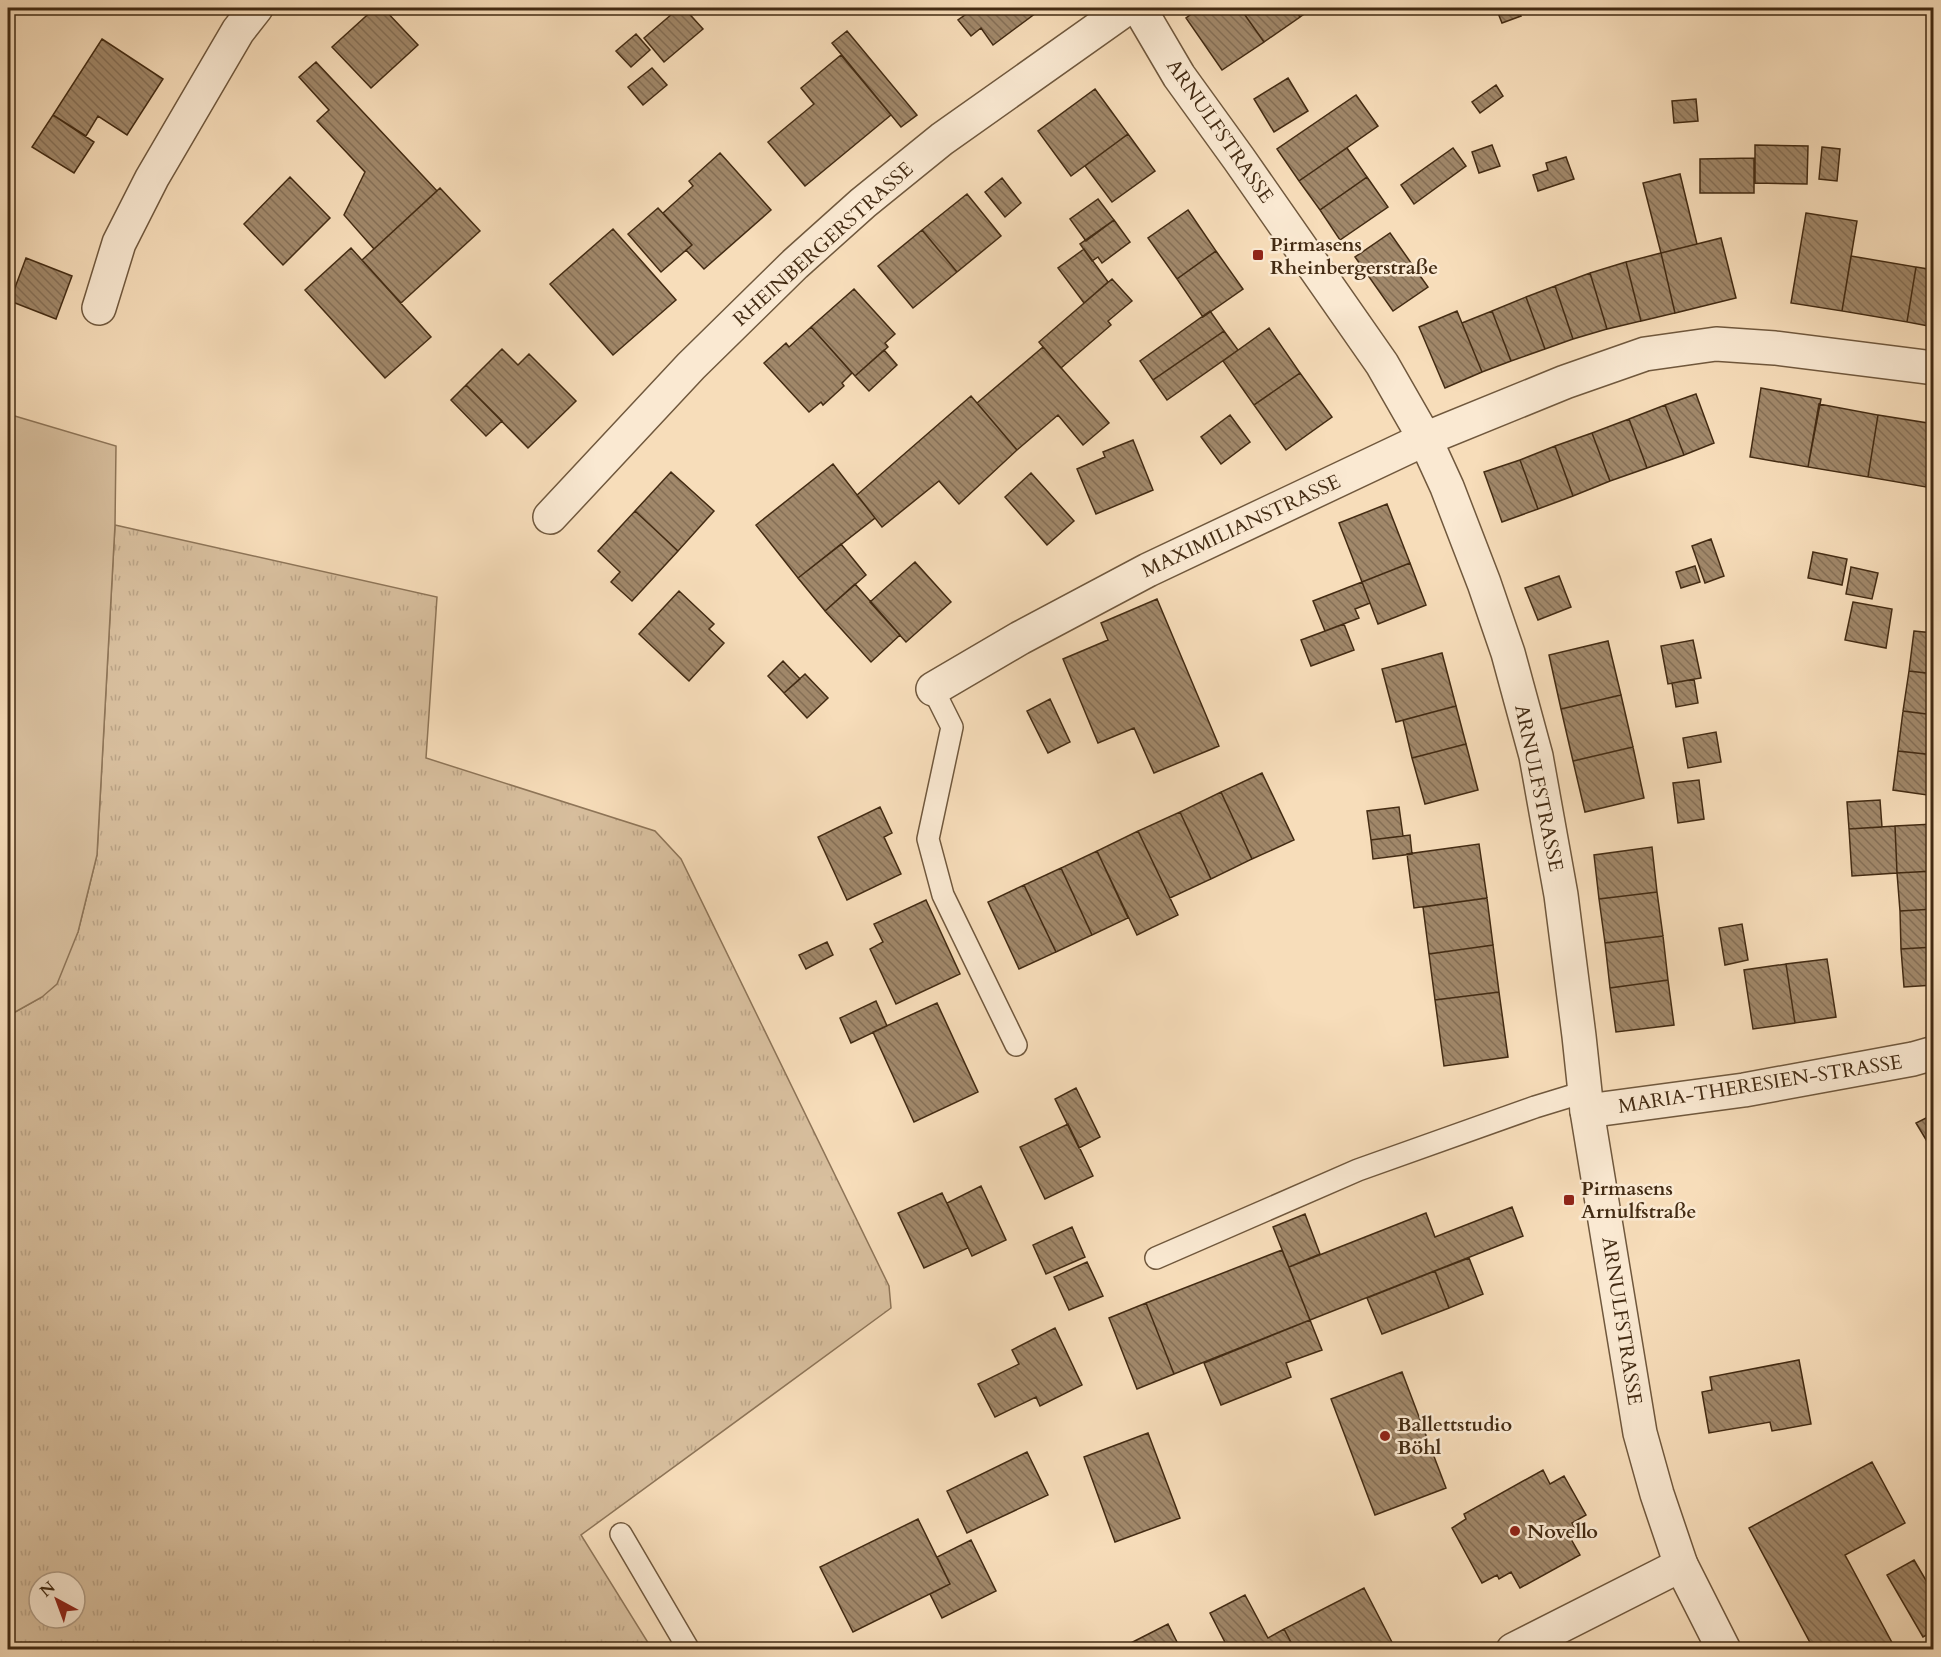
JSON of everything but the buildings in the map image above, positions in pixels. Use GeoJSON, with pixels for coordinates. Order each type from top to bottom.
{"type":"FeatureCollection","features":[{"type":"Feature","properties":{"kind":"street"},"geometry":{"type":"LineString","coordinates":[[99,308],[119,243],[152,178],[238,31],[256,8]]}},
{"type":"Feature","properties":{"kind":"street","name":"RHEINBERGERSTRASSE"},"geometry":{"type":"LineString","coordinates":[[550,517],[691,366],[795,264],[862,203],[942,139],[1127,8]]}},
{"type":"Feature","properties":{"kind":"street","name":"ARNULFSTRASSE"},"geometry":{"type":"LineString","coordinates":[[1139,8],[1179,76],[1382,364],[1425,439],[1447,487],[1484,583],[1508,653],[1536,756],[1561,895],[1585,1101],[1641,1433],[1657,1494],[1681,1565],[1724,1650]]}},
{"type":"Feature","properties":{"kind":"street","name":"MAXIMILIANSTRASSE"},"geometry":{"type":"LineString","coordinates":[[933,689],[1020,638],[1148,570],[1425,439],[1565,382],[1645,354],[1716,344],[1775,348],[1934,368]]}},
{"type":"Feature","properties":{"kind":"street","name":"MARIA-THERESIEN-STRASSE"},"geometry":{"type":"LineString","coordinates":[[1585,1101],[1744,1089],[1913,1059],[1934,1053]]}},
{"type":"Feature","properties":{"kind":"street"},"geometry":{"type":"LineString","coordinates":[[1513,1650],[1681,1565]]}},
{"type":"Feature","properties":{"kind":"lane","name":"MAXIMILIANSTRASSE"},"geometry":{"type":"LineString","coordinates":[[933,689],[952,727],[928,839],[944,895],[1016,1046]]}},
{"type":"Feature","properties":{"kind":"lane"},"geometry":{"type":"LineString","coordinates":[[1156,1258],[1358,1170],[1535,1107],[1585,1101]]}},
{"type":"Feature","properties":{"kind":"lane"},"geometry":{"type":"LineString","coordinates":[[621,1534],[689,1650]]}},
{"type":"Feature","properties":{"kind":"green space"},"geometry":{"type":"Polygon","coordinates":[[[8,414],[116,446],[115,525],[97,855],[78,932],[57,984],[42,997],[8,1016],[8,414]]]}},
{"type":"Feature","properties":{"kind":"green space"},"geometry":{"type":"Polygon","coordinates":[[[115,525],[437,597],[426,758],[655,831],[681,859],[889,1286],[891,1308],[581,1535],[652,1649],[8,1649],[8,1016],[42,997],[78,932],[97,855],[115,525]]]}},
{"type":"Feature","properties":{"kind":"place","name":"Pirmasens Rheinbergerstraße"},"geometry":{"type":"Point","coordinates":[1258,255]}},
{"type":"Feature","properties":{"kind":"place","name":"Pirmasens Arnulfstraße"},"geometry":{"type":"Point","coordinates":[1569,1200]}},
{"type":"Feature","properties":{"kind":"place","name":"Ballettstudio Böhl"},"geometry":{"type":"Point","coordinates":[1385,1436]}},
{"type":"Feature","properties":{"kind":"place","name":"Novello"},"geometry":{"type":"Point","coordinates":[1515,1531]}}]}
